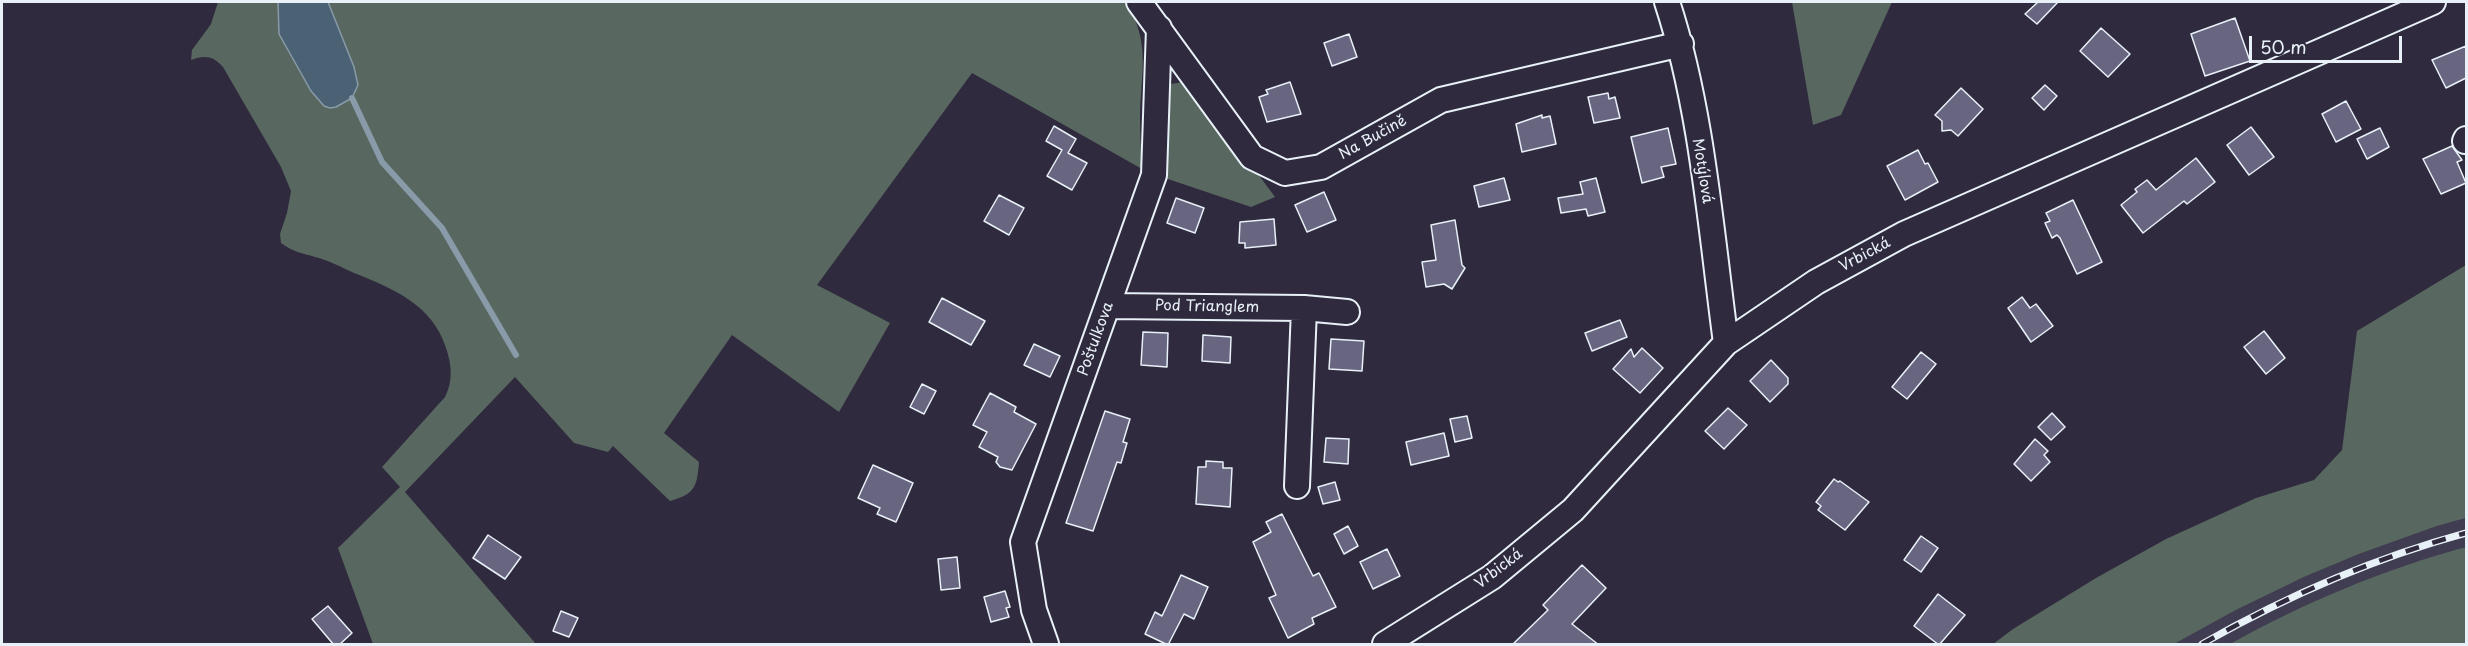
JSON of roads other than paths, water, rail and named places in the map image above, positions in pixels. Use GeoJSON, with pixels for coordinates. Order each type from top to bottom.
{"type":"FeatureCollection","features":[{"type":"Feature","properties":{"kind":"street","name":"Na Bučině"},"geometry":{"type":"LineString","coordinates":[[1140,2],[1252,157],[1285,172],[1321,167],[1441,100],[1681,44]]}},
{"type":"Feature","properties":{"kind":"street","name":"Motýlová"},"geometry":{"type":"LineString","coordinates":[[1666,2],[1681,44],[1702,163],[1726,343]]}},
{"type":"Feature","properties":{"kind":"street","name":"Vrbická"},"geometry":{"type":"LineString","coordinates":[[1392,643],[1492,577],[1573,510],[1726,343],[1816,282],[1904,234],[2390,10],[2433,2]]}},
{"type":"Feature","properties":{"kind":"street","name":"Poštulkova"},"geometry":{"type":"LineString","coordinates":[[1046,645],[1034,610],[1023,543],[1154,175],[1159,28]]}},
{"type":"Feature","properties":{"kind":"street","name":"Pod Trianglem"},"geometry":{"type":"LineString","coordinates":[[1109,306],[1304,308],[1347,312]]}},
{"type":"Feature","properties":{"kind":"street"},"geometry":{"type":"LineString","coordinates":[[1297,486],[1304,308]]}},
{"type":"Feature","properties":{"kind":"water"},"geometry":{"type":"Polygon","coordinates":[[[278,2],[328,2],[354,67],[358,85],[352,98],[330,108],[324,106],[311,91],[279,34],[278,2]]]}},
{"type":"Feature","properties":{"kind":"waterway"},"geometry":{"type":"LineString","coordinates":[[352,98],[382,162],[442,228],[516,355]]}},
{"type":"Feature","properties":{"kind":"railway"},"geometry":{"type":"LineString","coordinates":[[2202,644],[2265,610],[2331,580],[2398,554],[2466,533]]}}]}
